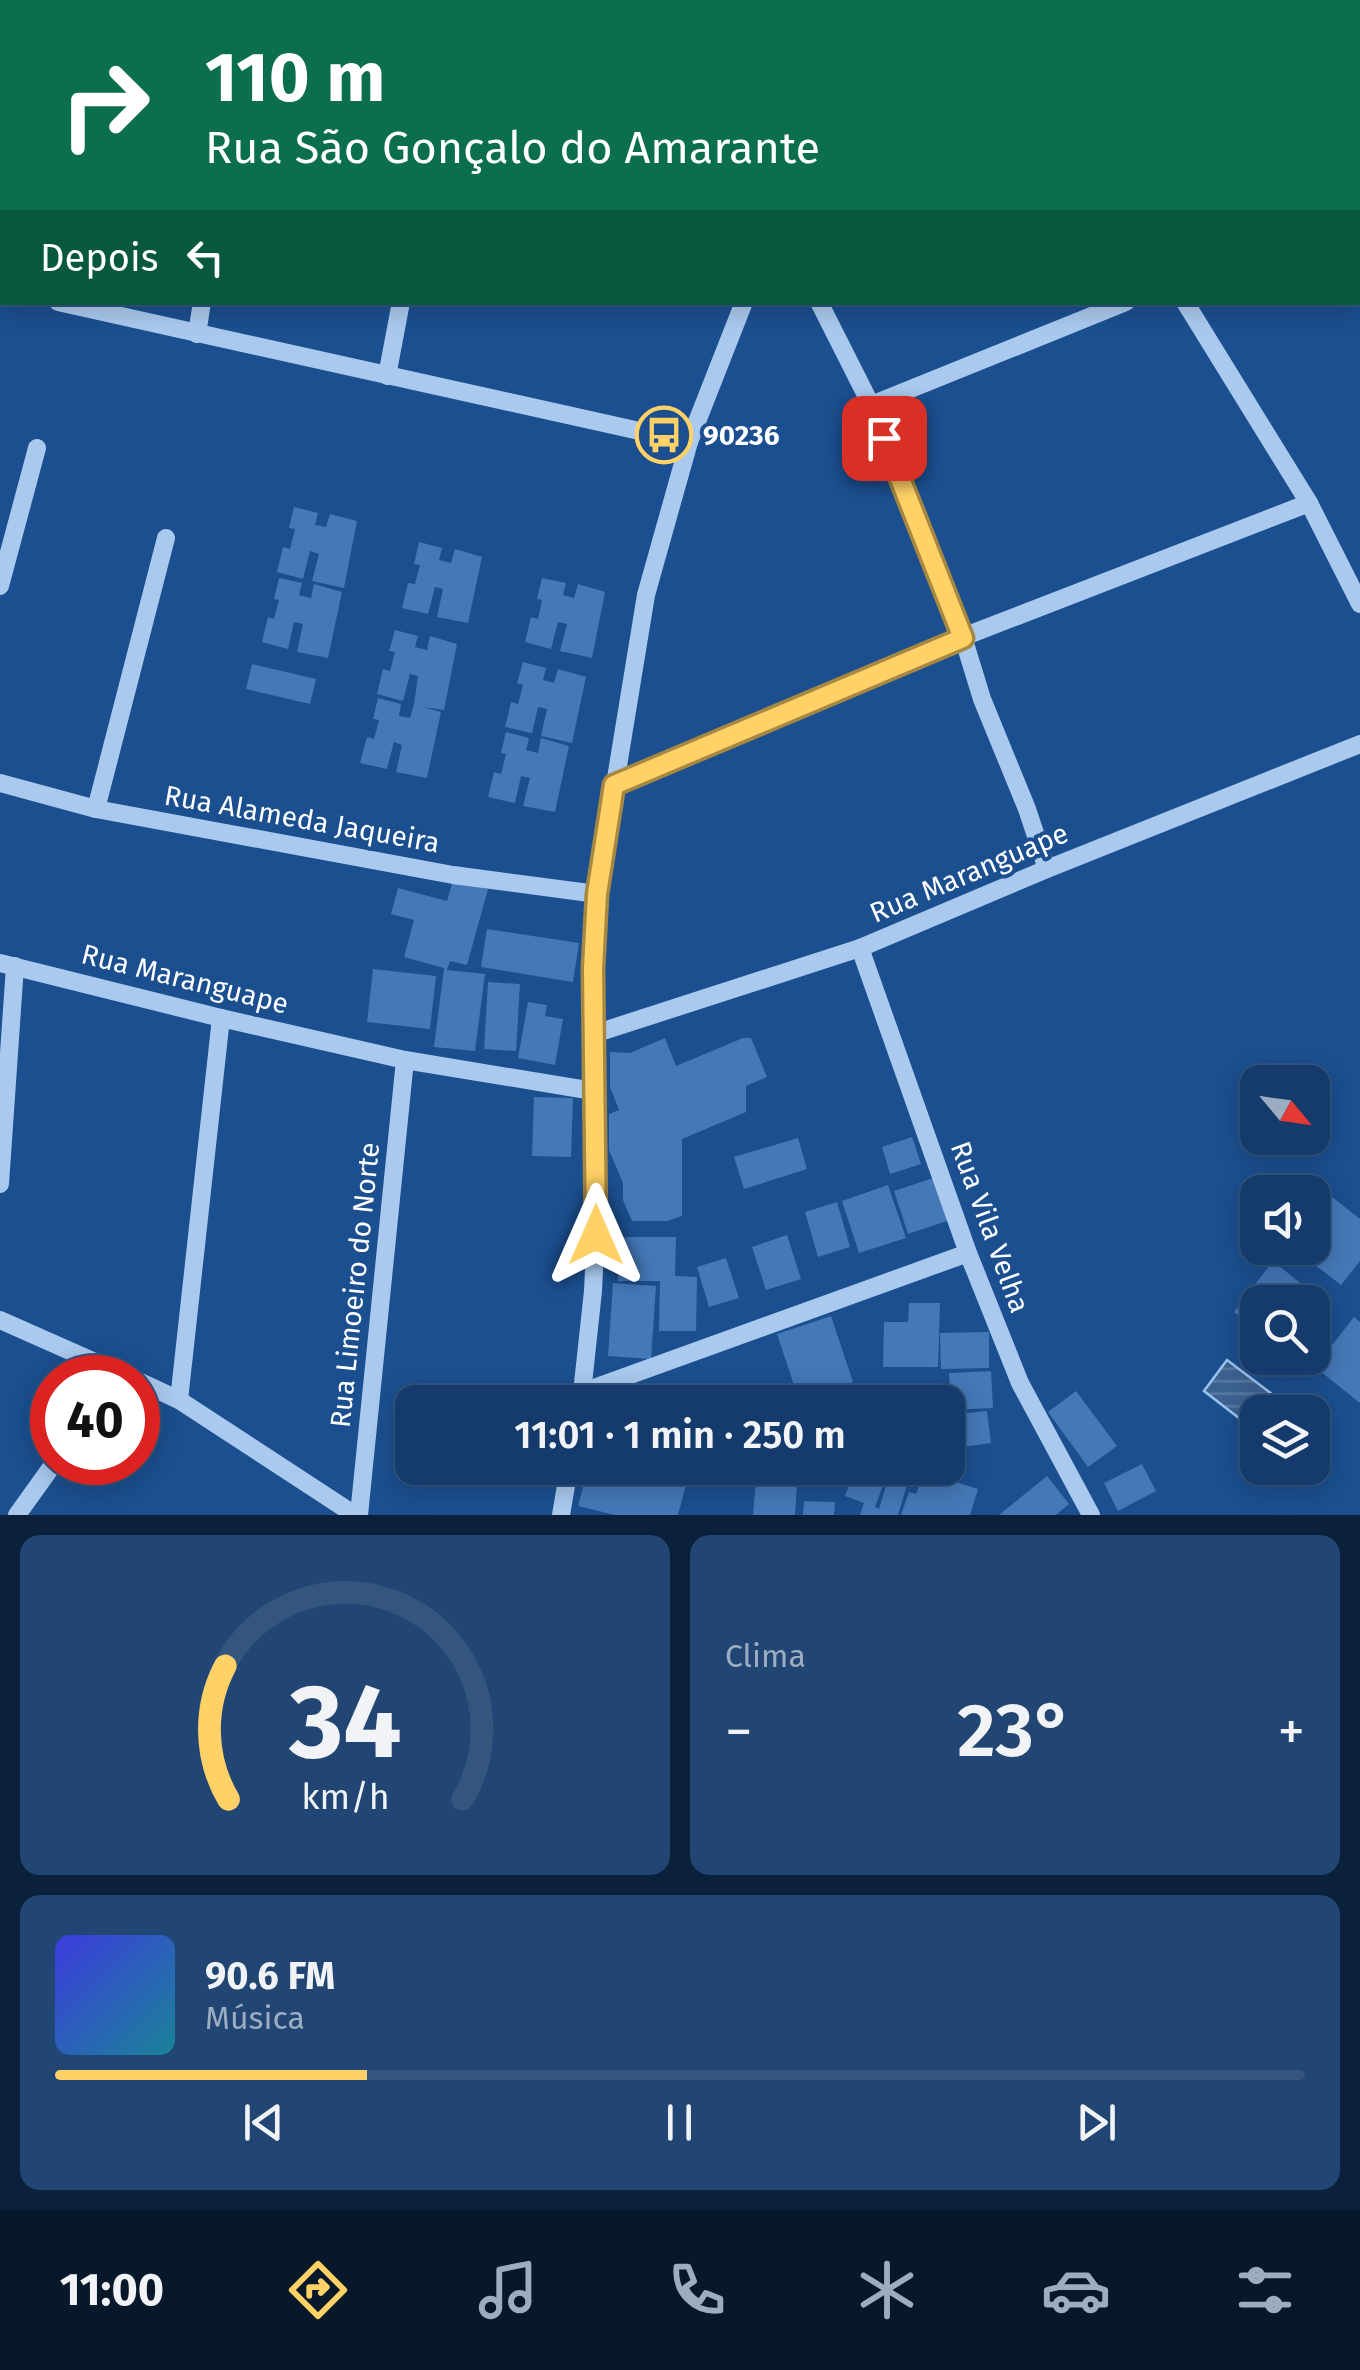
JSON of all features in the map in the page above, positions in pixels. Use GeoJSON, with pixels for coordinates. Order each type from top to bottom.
{"type":"FeatureCollection","features":[{"type":"Feature","properties":{"kind":"street"},"geometry":{"type":"LineString","coordinates":[[71,305],[689,442]]}},
{"type":"Feature","properties":{"kind":"street"},"geometry":{"type":"LineString","coordinates":[[197,334],[202,305]]}},
{"type":"Feature","properties":{"kind":"street"},"geometry":{"type":"LineString","coordinates":[[387,376],[399,305]]}},
{"type":"Feature","properties":{"kind":"street"},"geometry":{"type":"LineString","coordinates":[[583,1385],[597,1207],[592,1091],[597,894],[646,595],[689,442],[743,305]]}},
{"type":"Feature","properties":{"kind":"street"},"geometry":{"type":"LineString","coordinates":[[821,305],[871,405],[963,638],[1047,869]]}},
{"type":"Feature","properties":{"kind":"street"},"geometry":{"type":"LineString","coordinates":[[871,405],[1119,305]]}},
{"type":"Feature","properties":{"kind":"street"},"geometry":{"type":"LineString","coordinates":[[1187,305],[1309,503],[1360,604]]}},
{"type":"Feature","properties":{"kind":"street"},"geometry":{"type":"LineString","coordinates":[[0,586],[37,448]]}},
{"type":"Feature","properties":{"kind":"street"},"geometry":{"type":"LineString","coordinates":[[614,785],[963,638],[1309,503]]}},
{"type":"Feature","properties":{"kind":"street"},"geometry":{"type":"LineString","coordinates":[[96,809],[166,538]]}},
{"type":"Feature","properties":{"kind":"street","name":"Rua Maranguape"},"geometry":{"type":"LineString","coordinates":[[594,1034],[860,948],[1360,744]]}},
{"type":"Feature","properties":{"kind":"street","name":"Rua Alameda Jaqueira"},"geometry":{"type":"LineString","coordinates":[[0,783],[96,809],[452,875],[597,894]]}},
{"type":"Feature","properties":{"kind":"street","name":"Rua Vila Velha"},"geometry":{"type":"LineString","coordinates":[[860,948],[968,1253],[1020,1383],[1092,1515]]}},
{"type":"Feature","properties":{"kind":"street"},"geometry":{"type":"LineString","coordinates":[[0,1184],[8,964]]}},
{"type":"Feature","properties":{"kind":"street","name":"Rua Maranguape"},"geometry":{"type":"LineString","coordinates":[[8,964],[406,1060],[592,1091]]}},
{"type":"Feature","properties":{"kind":"street"},"geometry":{"type":"LineString","coordinates":[[179,1400],[221,1018]]}},
{"type":"Feature","properties":{"kind":"street","name":"Rua Limoeiro do Norte"},"geometry":{"type":"LineString","coordinates":[[357,1515],[406,1060]]}},
{"type":"Feature","properties":{"kind":"street"},"geometry":{"type":"LineString","coordinates":[[617,1385],[968,1253]]}},
{"type":"Feature","properties":{"kind":"street"},"geometry":{"type":"LineString","coordinates":[[0,1320],[77,1355]]}},
{"type":"Feature","properties":{"kind":"street"},"geometry":{"type":"LineString","coordinates":[[160,1392],[179,1400],[357,1515]]}},
{"type":"Feature","properties":{"kind":"street"},"geometry":{"type":"LineString","coordinates":[[17,1515],[39,1485]]}},
{"type":"Feature","properties":{"kind":"street"},"geometry":{"type":"LineString","coordinates":[[561,1515],[567,1485]]}},
{"type":"Feature","properties":{"kind":"shaded area"},"geometry":{"type":"Polygon","coordinates":[[[1227,1360],[1240,1370],[1240,1375],[1247,1375],[1273,1395],[1240,1395],[1240,1419],[1204,1391],[1227,1360]]]}},
{"type":"Feature","properties":{"kind":"building"},"geometry":{"type":"Polygon","coordinates":[[[294,507],[318,513],[315,525],[326,527],[330,514],[357,521],[344,588],[312,581],[319,554],[310,551],[303,579],[277,572],[283,547],[290,549],[295,529],[289,528],[294,507]]]}},
{"type":"Feature","properties":{"kind":"building"},"geometry":{"type":"Polygon","coordinates":[[[419,542],[442,548],[439,560],[451,563],[455,549],[482,557],[468,623],[437,617],[443,589],[435,587],[428,614],[402,608],[408,583],[415,584],[420,565],[414,564],[419,542]]]}},
{"type":"Feature","properties":{"kind":"building"},"geometry":{"type":"Polygon","coordinates":[[[279,578],[302,583],[299,595],[311,598],[314,584],[342,592],[328,658],[297,652],[303,624],[294,622],[288,649],[262,642],[268,617],[274,619],[279,578]]]}},
{"type":"Feature","properties":{"kind":"building"},"geometry":{"type":"Polygon","coordinates":[[[542,578],[566,583],[563,595],[574,598],[578,584],[605,592],[592,658],[560,651],[567,624],[558,622],[551,649],[525,642],[531,617],[538,619],[542,578]]]}},
{"type":"Feature","properties":{"kind":"building"},"geometry":{"type":"Polygon","coordinates":[[[395,630],[418,636],[415,647],[427,650],[430,636],[457,644],[444,710],[422,707],[441,712],[427,778],[396,772],[402,745],[394,742],[387,769],[360,763],[367,737],[374,739],[379,720],[373,719],[378,698],[401,704],[399,716],[410,718],[414,704],[418,676],[410,674],[403,701],[377,694],[383,669],[390,671],[395,652],[389,651],[395,630]]]}},
{"type":"Feature","properties":{"kind":"building"},"geometry":{"type":"Polygon","coordinates":[[[523,662],[546,668],[543,680],[554,683],[558,669],[586,677],[572,743],[541,736],[547,709],[538,707],[532,733],[505,727],[511,702],[518,704],[523,685],[517,683],[523,662]]]}},
{"type":"Feature","properties":{"kind":"building"},"geometry":{"type":"Polygon","coordinates":[[[252,664],[316,679],[310,704],[246,689],[252,664]]]}},
{"type":"Feature","properties":{"kind":"building"},"geometry":{"type":"Polygon","coordinates":[[[506,732],[529,738],[526,750],[538,753],[541,738],[569,746],[555,812],[523,806],[530,778],[521,776],[515,803],[488,797],[494,772],[501,774],[506,732]]]}},
{"type":"Feature","properties":{"kind":"building"},"geometry":{"type":"Polygon","coordinates":[[[453,880],[488,889],[467,965],[450,961],[447,970],[485,974],[475,1051],[434,1047],[444,968],[404,957],[414,920],[391,914],[398,888],[447,901],[453,880]]]}},
{"type":"Feature","properties":{"kind":"building"},"geometry":{"type":"Polygon","coordinates":[[[487,929],[579,943],[573,982],[481,967],[487,929]]]}},
{"type":"Feature","properties":{"kind":"building"},"geometry":{"type":"Polygon","coordinates":[[[373,969],[436,976],[430,1029],[367,1022],[373,969]]]}},
{"type":"Feature","properties":{"kind":"building"},"geometry":{"type":"Polygon","coordinates":[[[488,982],[520,984],[516,1051],[484,1049],[488,982]]]}},
{"type":"Feature","properties":{"kind":"building"},"geometry":{"type":"Polygon","coordinates":[[[528,1002],[547,1005],[545,1016],[563,1019],[555,1065],[518,1058],[528,1002]]]}},
{"type":"Feature","properties":{"kind":"building"},"geometry":{"type":"Polygon","coordinates":[[[665,1038],[676,1066],[751,1038],[767,1077],[746,1086],[746,1112],[682,1139],[682,1216],[667,1221],[632,1221],[623,1200],[623,1183],[609,1150],[609,1114],[619,1110],[610,1087],[610,1052],[630,1053],[665,1038]]]}},
{"type":"Feature","properties":{"kind":"building"},"geometry":{"type":"Polygon","coordinates":[[[534,1097],[573,1098],[571,1157],[532,1156],[534,1097]]]}},
{"type":"Feature","properties":{"kind":"building"},"geometry":{"type":"Polygon","coordinates":[[[912,1137],[921,1164],[890,1174],[882,1147],[912,1137]]]}},
{"type":"Feature","properties":{"kind":"building"},"geometry":{"type":"Polygon","coordinates":[[[798,1138],[807,1169],[744,1189],[734,1157],[798,1138]]]}},
{"type":"Feature","properties":{"kind":"building"},"geometry":{"type":"Polygon","coordinates":[[[936,1177],[950,1220],[908,1234],[894,1191],[936,1177]]]}},
{"type":"Feature","properties":{"kind":"building"},"geometry":{"type":"Polygon","coordinates":[[[888,1185],[906,1238],[859,1253],[842,1201],[888,1185]]]}},
{"type":"Feature","properties":{"kind":"building"},"geometry":{"type":"Polygon","coordinates":[[[1330,1195],[1360,1219],[1360,1261],[1341,1285],[1315,1265],[1330,1265],[1330,1195]]]}},
{"type":"Feature","properties":{"kind":"building"},"geometry":{"type":"Polygon","coordinates":[[[837,1202],[850,1247],[818,1257],[805,1212],[837,1202]]]}},
{"type":"Feature","properties":{"kind":"building"},"geometry":{"type":"Polygon","coordinates":[[[787,1235],[801,1279],[766,1290],[752,1247],[787,1235]]]}},
{"type":"Feature","properties":{"kind":"building"},"geometry":{"type":"Polygon","coordinates":[[[619,1237],[676,1237],[675,1276],[697,1277],[696,1331],[659,1331],[660,1281],[618,1281],[619,1237]]]}},
{"type":"Feature","properties":{"kind":"building"},"geometry":{"type":"Polygon","coordinates":[[[726,1258],[739,1298],[709,1307],[697,1267],[726,1258]]]}},
{"type":"Feature","properties":{"kind":"building"},"geometry":{"type":"Polygon","coordinates":[[[1270,1265],[1278,1265],[1303,1285],[1255,1285],[1270,1265]]]}},
{"type":"Feature","properties":{"kind":"building"},"geometry":{"type":"Polygon","coordinates":[[[613,1283],[656,1286],[651,1359],[608,1356],[613,1283]]]}},
{"type":"Feature","properties":{"kind":"building"},"geometry":{"type":"Polygon","coordinates":[[[909,1303],[940,1303],[938,1367],[883,1367],[884,1322],[908,1322],[909,1303]]]}},
{"type":"Feature","properties":{"kind":"building"},"geometry":{"type":"Polygon","coordinates":[[[831,1316],[853,1382],[794,1385],[777,1334],[831,1316]]]}},
{"type":"Feature","properties":{"kind":"building"},"geometry":{"type":"Polygon","coordinates":[[[1354,1317],[1360,1322],[1360,1403],[1325,1375],[1330,1375],[1330,1348],[1354,1317]]]}},
{"type":"Feature","properties":{"kind":"building"},"geometry":{"type":"Polygon","coordinates":[[[989,1332],[989,1368],[941,1369],[940,1333],[989,1332]]]}},
{"type":"Feature","properties":{"kind":"building"},"geometry":{"type":"Polygon","coordinates":[[[991,1371],[993,1408],[965,1409],[965,1385],[950,1385],[949,1373],[991,1371]]]}},
{"type":"Feature","properties":{"kind":"building"},"geometry":{"type":"Polygon","coordinates":[[[1076,1391],[1117,1446],[1088,1467],[1048,1412],[1076,1391]]]}},
{"type":"Feature","properties":{"kind":"building"},"geometry":{"type":"Polygon","coordinates":[[[987,1411],[991,1443],[965,1447],[965,1413],[987,1411]]]}},
{"type":"Feature","properties":{"kind":"building"},"geometry":{"type":"Polygon","coordinates":[[[1142,1464],[1156,1491],[1118,1511],[1104,1483],[1142,1464]]]}},
{"type":"Feature","properties":{"kind":"building"},"geometry":{"type":"Polygon","coordinates":[[[1047,1476],[1069,1504],[1056,1515],[999,1515],[1047,1476]]]}},
{"type":"Feature","properties":{"kind":"building"},"geometry":{"type":"Polygon","coordinates":[[[584,1485],[686,1485],[678,1515],[615,1515],[578,1506],[584,1485]]]}},
{"type":"Feature","properties":{"kind":"building"},"geometry":{"type":"Polygon","coordinates":[[[756,1485],[797,1485],[795,1515],[753,1515],[756,1485]]]}},
{"type":"Feature","properties":{"kind":"building"},"geometry":{"type":"Polygon","coordinates":[[[849,1485],[883,1485],[875,1507],[879,1509],[886,1485],[907,1485],[898,1515],[860,1515],[864,1503],[845,1496],[849,1485]]]}},
{"type":"Feature","properties":{"kind":"building"},"geometry":{"type":"Polygon","coordinates":[[[919,1485],[965,1485],[978,1489],[970,1515],[901,1515],[909,1492],[916,1494],[919,1485]]]}},
{"type":"Feature","properties":{"kind":"building"},"geometry":{"type":"Polygon","coordinates":[[[804,1501],[835,1502],[834,1515],[803,1515],[804,1501]]]}},
{"type":"Feature","properties":{"kind":"place","name":"90236"},"geometry":{"type":"Point","coordinates":[664,435]}},
{"type":"Feature","properties":{"kind":"route"},"geometry":{"type":"LineString","coordinates":[[596,1235],[593,968],[597,894],[614,785],[963,638],[884,438]]}}]}
